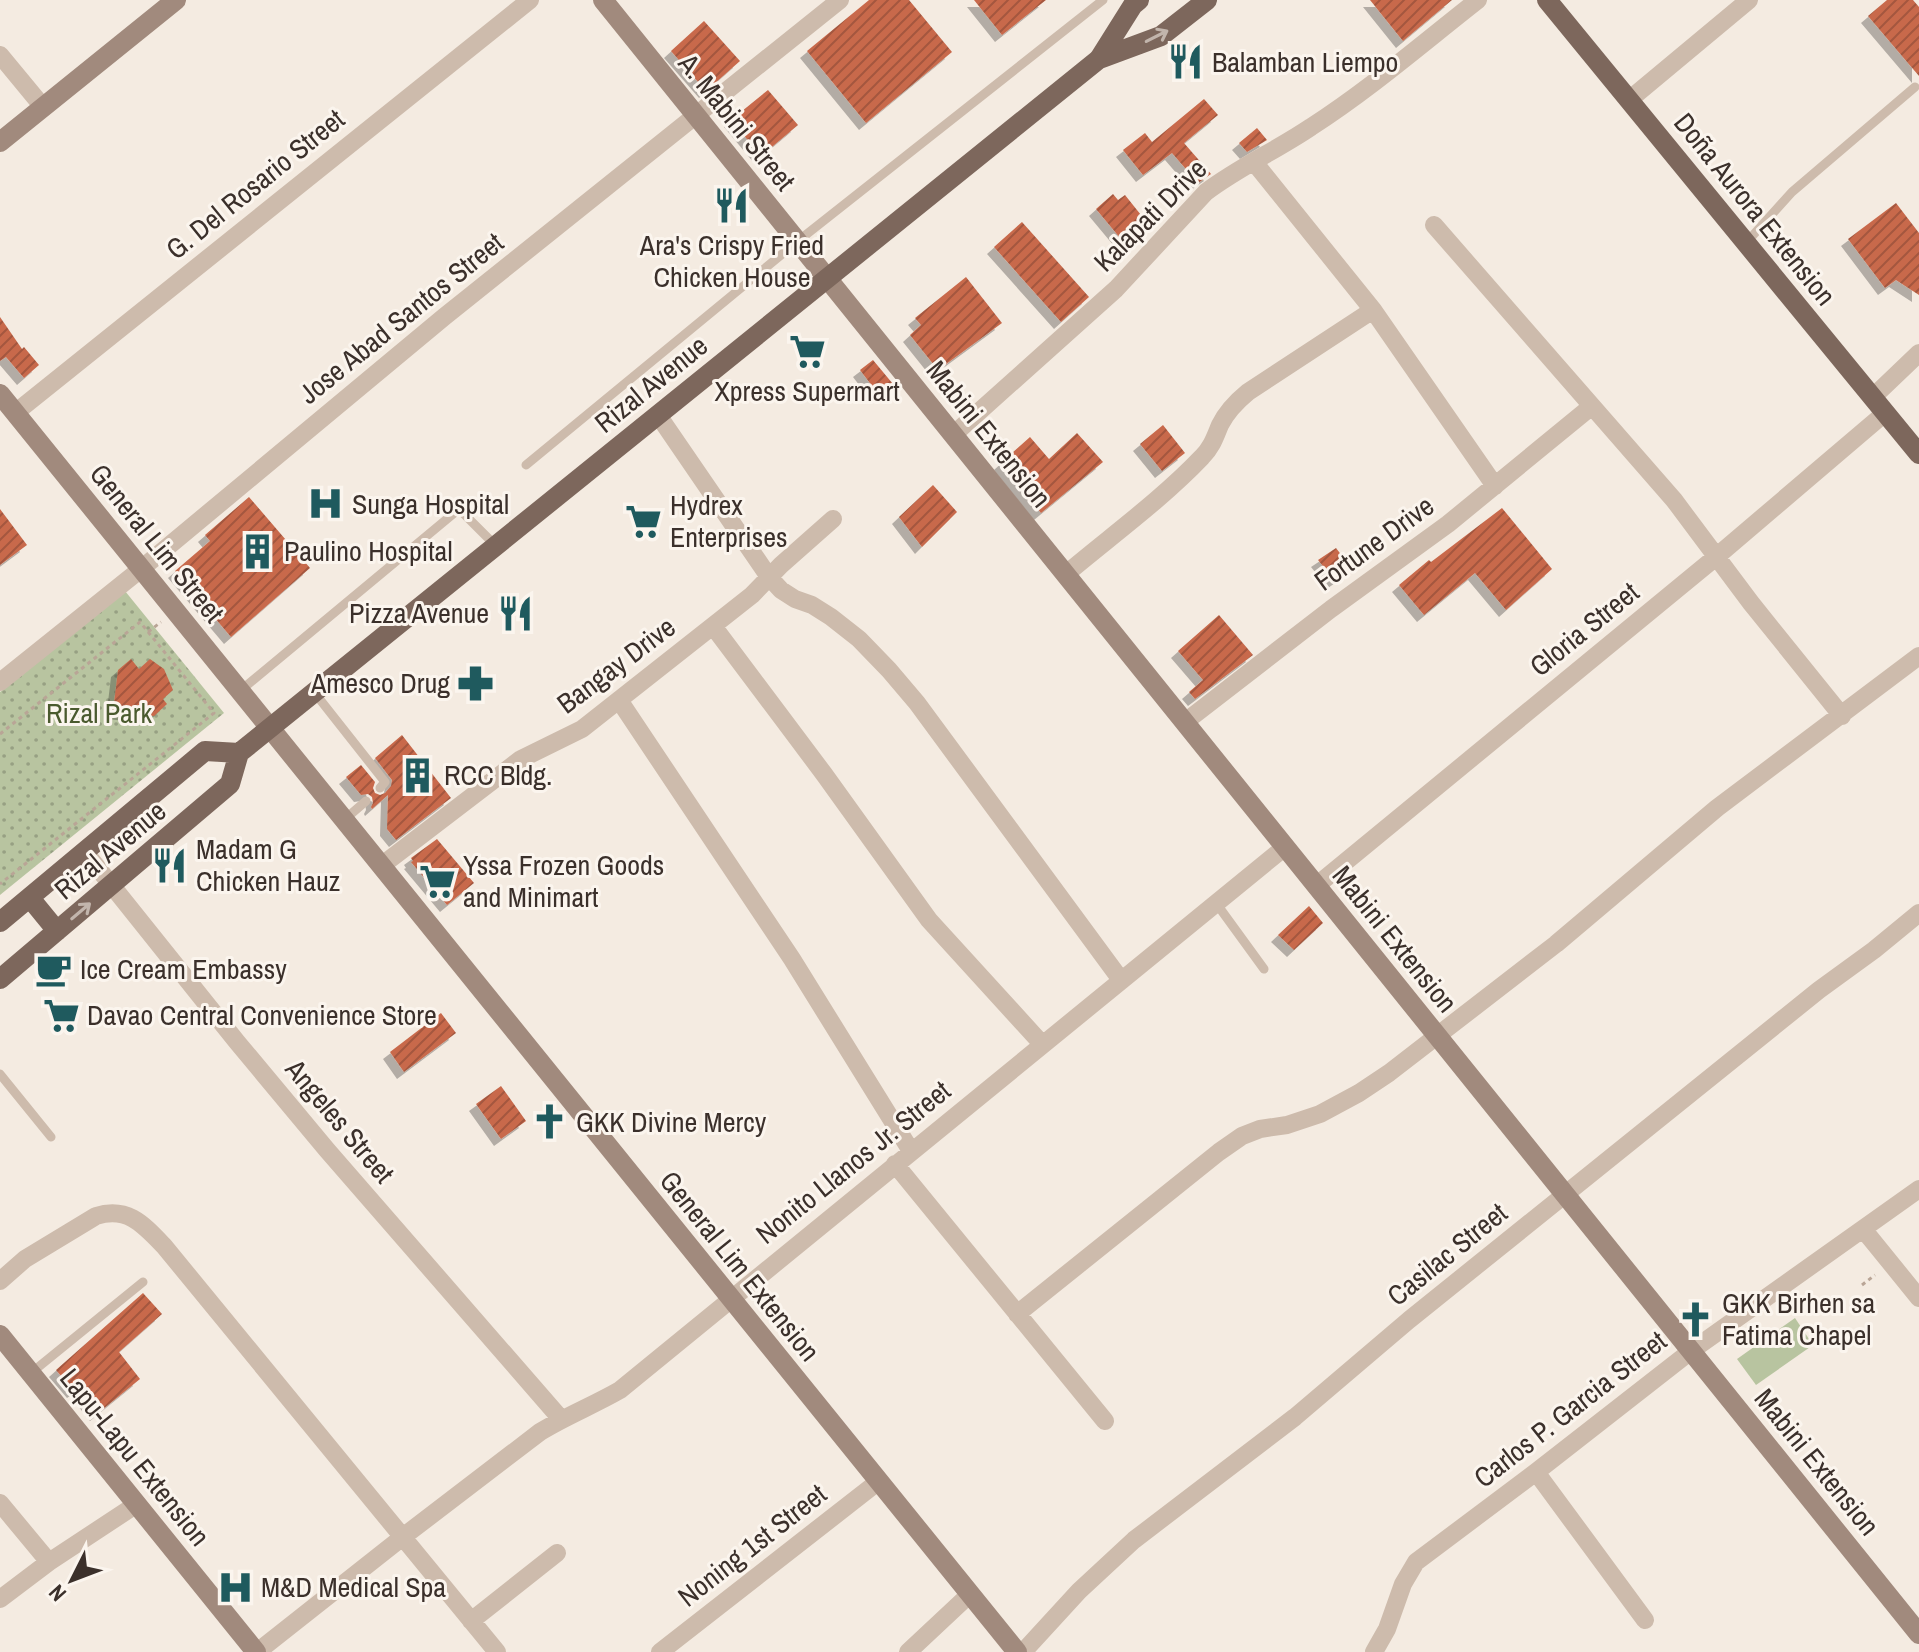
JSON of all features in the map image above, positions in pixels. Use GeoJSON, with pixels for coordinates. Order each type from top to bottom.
{"type":"FeatureCollection","features":[{"type":"Feature","properties":{"kind":"main road","name":"Rizal Avenue"},"geometry":{"type":"LineString","coordinates":[[1099,59],[1139,0]]}},
{"type":"Feature","properties":{"kind":"main road","name":"Rizal Avenue"},"geometry":{"type":"LineString","coordinates":[[0,979],[230,784],[239,753],[314,692],[1099,59],[1161,36],[1207,0]]}},
{"type":"Feature","properties":{"kind":"main road","name":"Doña Aurora Extension"},"geometry":{"type":"LineString","coordinates":[[1547,0],[1919,454]]}},
{"type":"Feature","properties":{"kind":"main road","name":"Rizal Avenue"},"geometry":{"type":"LineString","coordinates":[[0,922],[205,751],[239,753]]}},
{"type":"Feature","properties":{"kind":"main road"},"geometry":{"type":"LineString","coordinates":[[30,898],[57,931]]}},
{"type":"Feature","properties":{"kind":"street"},"geometry":{"type":"LineString","coordinates":[[0,142],[176,0]]}},
{"type":"Feature","properties":{"kind":"street","name":"G. Del Rosario Street"},"geometry":{"type":"LineString","coordinates":[[15,413],[530,0]]}},
{"type":"Feature","properties":{"kind":"street","name":"A. Mabini Street"},"geometry":{"type":"LineString","coordinates":[[603,0],[828,278]]}},
{"type":"Feature","properties":{"kind":"street","name":"Jose Abad Santos Street"},"geometry":{"type":"LineString","coordinates":[[0,682],[444,317],[840,0]]}},
{"type":"Feature","properties":{"kind":"street","name":"Kalapati Drive"},"geometry":{"type":"LineString","coordinates":[[953,435],[1116,289],[1206,192],[1222,179],[1340,107],[1478,0]]}},
{"type":"Feature","properties":{"kind":"street"},"geometry":{"type":"LineString","coordinates":[[1629,100],[1749,0]]}},
{"type":"Feature","properties":{"kind":"street"},"geometry":{"type":"LineString","coordinates":[[0,55],[43,107]]}},
{"type":"Feature","properties":{"kind":"street"},"geometry":{"type":"LineString","coordinates":[[1254,162],[1373,310],[1495,486]]}},
{"type":"Feature","properties":{"kind":"street"},"geometry":{"type":"LineString","coordinates":[[1434,225],[1681,508],[1842,716]]}},
{"type":"Feature","properties":{"kind":"street","name":"Mabini Extension"},"geometry":{"type":"LineString","coordinates":[[828,278],[1919,1634]]}},
{"type":"Feature","properties":{"kind":"street"},"geometry":{"type":"LineString","coordinates":[[1066,574],[1204,455],[1235,403],[1373,310]]}},
{"type":"Feature","properties":{"kind":"street","name":"Gloria Street"},"geometry":{"type":"LineString","coordinates":[[1316,886],[1716,557],[1879,405],[1919,353]]}},
{"type":"Feature","properties":{"kind":"street","name":"General Lim Street"},"geometry":{"type":"LineString","coordinates":[[0,394],[270,728]]}},
{"type":"Feature","properties":{"kind":"street","name":"Fortune Drive"},"geometry":{"type":"LineString","coordinates":[[1185,722],[1331,609],[1448,524],[1592,406]]}},
{"type":"Feature","properties":{"kind":"street"},"geometry":{"type":"LineString","coordinates":[[658,415],[769,577],[781,590],[831,617],[859,639],[917,703],[1121,980]]}},
{"type":"Feature","properties":{"kind":"street","name":"Bangay Drive"},"geometry":{"type":"LineString","coordinates":[[381,866],[521,759],[582,729],[752,595],[833,519]]}},
{"type":"Feature","properties":{"kind":"street"},"geometry":{"type":"LineString","coordinates":[[713,626],[929,920],[1042,1044]]}},
{"type":"Feature","properties":{"kind":"street"},"geometry":{"type":"LineString","coordinates":[[1017,1314],[1242,1136],[1320,1114],[1389,1073],[1608,902],[1717,808],[1919,656]]}},
{"type":"Feature","properties":{"kind":"street"},"geometry":{"type":"LineString","coordinates":[[619,700],[792,959],[911,1151]]}},
{"type":"Feature","properties":{"kind":"street","name":"General Lim Extension"},"geometry":{"type":"LineString","coordinates":[[270,728],[1017,1652]]}},
{"type":"Feature","properties":{"kind":"street","name":"Nonito Llanos Jr. Street"},"geometry":{"type":"LineString","coordinates":[[256,1652],[506,1457],[561,1419],[620,1390],[1285,847]]}},
{"type":"Feature","properties":{"kind":"street","name":"Angeles Street"},"geometry":{"type":"LineString","coordinates":[[85,852],[327,1150],[561,1419]]}},
{"type":"Feature","properties":{"kind":"street","name":"Casilac Street"},"geometry":{"type":"LineString","coordinates":[[1023,1652],[1079,1591],[1134,1540],[1262,1443],[1409,1320],[1919,913]]}},
{"type":"Feature","properties":{"kind":"street"},"geometry":{"type":"LineString","coordinates":[[895,1164],[1105,1421]]}},
{"type":"Feature","properties":{"kind":"street","name":"Carlos P. Garcia Street"},"geometry":{"type":"LineString","coordinates":[[1374,1652],[1387,1629],[1403,1584],[1416,1562],[1691,1351],[1919,1189]]}},
{"type":"Feature","properties":{"kind":"street"},"geometry":{"type":"LineString","coordinates":[[2,1274],[107,1212],[121,1213],[149,1230],[497,1652]]}},
{"type":"Feature","properties":{"kind":"street"},"geometry":{"type":"LineString","coordinates":[[1863,1229],[1919,1298]]}},
{"type":"Feature","properties":{"kind":"street","name":"Lapu-Lapu Extension"},"geometry":{"type":"LineString","coordinates":[[0,1335],[256,1652]]}},
{"type":"Feature","properties":{"kind":"street"},"geometry":{"type":"LineString","coordinates":[[1536,1472],[1645,1620]]}},
{"type":"Feature","properties":{"kind":"street","name":"Noning 1st Street"},"geometry":{"type":"LineString","coordinates":[[660,1652],[879,1481]]}},
{"type":"Feature","properties":{"kind":"street"},"geometry":{"type":"LineString","coordinates":[[0,1503],[49,1562]]}},
{"type":"Feature","properties":{"kind":"street"},"geometry":{"type":"LineString","coordinates":[[0,1599],[49,1562],[137,1504]]}},
{"type":"Feature","properties":{"kind":"street"},"geometry":{"type":"LineString","coordinates":[[471,1621],[557,1553]]}},
{"type":"Feature","properties":{"kind":"street"},"geometry":{"type":"LineString","coordinates":[[908,1652],[970,1594]]}},
{"type":"Feature","properties":{"kind":"lane"},"geometry":{"type":"LineString","coordinates":[[526,465],[798,241],[1103,0]]}},
{"type":"Feature","properties":{"kind":"lane"},"geometry":{"type":"LineString","coordinates":[[1746,243],[1792,192],[1915,87]]}},
{"type":"Feature","properties":{"kind":"lane"},"geometry":{"type":"LineString","coordinates":[[240,691],[459,509],[496,546]]}},
{"type":"Feature","properties":{"kind":"lane"},"geometry":{"type":"LineString","coordinates":[[314,692],[385,782],[380,788]]}},
{"type":"Feature","properties":{"kind":"lane"},"geometry":{"type":"LineString","coordinates":[[344,820],[366,801]]}},
{"type":"Feature","properties":{"kind":"lane"},"geometry":{"type":"LineString","coordinates":[[1216,903],[1264,969]]}},
{"type":"Feature","properties":{"kind":"lane"},"geometry":{"type":"LineString","coordinates":[[0,1074],[51,1137]]}},
{"type":"Feature","properties":{"kind":"lane"},"geometry":{"type":"LineString","coordinates":[[31,1373],[143,1282]]}},
{"type":"Feature","properties":{"kind":"path"},"geometry":{"type":"LineString","coordinates":[[0,734],[140,622],[214,713],[0,884]]}},
{"type":"Feature","properties":{"kind":"green space","name":"Rizal Park"},"geometry":{"type":"Polygon","coordinates":[[[125,591],[224,713],[0,895],[0,692],[125,591]]]}},
{"type":"Feature","properties":{"kind":"green space"},"geometry":{"type":"Polygon","coordinates":[[[1795,1318],[1813,1345],[1756,1385],[1737,1359],[1795,1318]]]}},
{"type":"Feature","properties":{"kind":"building"},"geometry":{"type":"Polygon","coordinates":[[[869,0],[909,0],[952,52],[866,123],[807,51],[869,0]]]}},
{"type":"Feature","properties":{"kind":"building"},"geometry":{"type":"Polygon","coordinates":[[[974,0],[1046,0],[1002,35],[974,0]]]}},
{"type":"Feature","properties":{"kind":"building"},"geometry":{"type":"Polygon","coordinates":[[[1370,0],[1452,0],[1403,41],[1370,0]]]}},
{"type":"Feature","properties":{"kind":"building"},"geometry":{"type":"Polygon","coordinates":[[[1887,0],[1913,0],[1919,7],[1919,76],[1868,16],[1887,0]]]}},
{"type":"Feature","properties":{"kind":"building"},"geometry":{"type":"Polygon","coordinates":[[[704,21],[740,61],[706,91],[671,51],[704,21]]]}},
{"type":"Feature","properties":{"kind":"building"},"geometry":{"type":"Polygon","coordinates":[[[768,90],[798,125],[761,156],[731,120],[768,90]]]}},
{"type":"Feature","properties":{"kind":"building"},"geometry":{"type":"Polygon","coordinates":[[[1204,99],[1218,115],[1184,143],[1211,174],[1198,183],[1172,153],[1143,175],[1123,150],[1145,133],[1152,142],[1204,99]]]}},
{"type":"Feature","properties":{"kind":"building"},"geometry":{"type":"Polygon","coordinates":[[[1257,128],[1267,140],[1247,152],[1239,143],[1257,128]]]}},
{"type":"Feature","properties":{"kind":"building"},"geometry":{"type":"Polygon","coordinates":[[[1113,194],[1118,200],[1125,195],[1145,220],[1121,239],[1096,209],[1113,194]]]}},
{"type":"Feature","properties":{"kind":"building"},"geometry":{"type":"Polygon","coordinates":[[[1896,203],[1919,233],[1919,295],[1896,280],[1885,288],[1848,239],[1896,203]]]}},
{"type":"Feature","properties":{"kind":"building"},"geometry":{"type":"Polygon","coordinates":[[[1022,222],[1089,297],[1061,322],[994,247],[1022,222]]]}},
{"type":"Feature","properties":{"kind":"building"},"geometry":{"type":"Polygon","coordinates":[[[966,277],[1002,323],[938,370],[910,335],[921,325],[915,318],[966,277]]]}},
{"type":"Feature","properties":{"kind":"building"},"geometry":{"type":"Polygon","coordinates":[[[0,317],[22,349],[24,347],[39,365],[24,378],[6,357],[0,361],[0,317]]]}},
{"type":"Feature","properties":{"kind":"building"},"geometry":{"type":"Polygon","coordinates":[[[873,360],[893,384],[879,395],[860,370],[873,360]]]}},
{"type":"Feature","properties":{"kind":"building"},"geometry":{"type":"Polygon","coordinates":[[[1163,425],[1185,453],[1162,471],[1140,444],[1163,425]]]}},
{"type":"Feature","properties":{"kind":"building"},"geometry":{"type":"Polygon","coordinates":[[[1077,433],[1103,462],[1041,513],[1001,463],[1030,437],[1049,459],[1077,433]]]}},
{"type":"Feature","properties":{"kind":"building"},"geometry":{"type":"Polygon","coordinates":[[[933,485],[957,512],[922,547],[899,517],[933,485]]]}},
{"type":"Feature","properties":{"kind":"building"},"geometry":{"type":"Polygon","coordinates":[[[249,497],[310,568],[231,637],[175,571],[210,541],[205,535],[249,497]]]}},
{"type":"Feature","properties":{"kind":"building"},"geometry":{"type":"Polygon","coordinates":[[[1502,508],[1552,569],[1506,610],[1475,573],[1424,615],[1399,585],[1502,508]]]}},
{"type":"Feature","properties":{"kind":"building"},"geometry":{"type":"Polygon","coordinates":[[[0,509],[27,545],[0,565],[0,509]]]}},
{"type":"Feature","properties":{"kind":"building"},"geometry":{"type":"Polygon","coordinates":[[[1336,548],[1352,569],[1335,581],[1318,560],[1336,548]]]}},
{"type":"Feature","properties":{"kind":"building"},"geometry":{"type":"Polygon","coordinates":[[[1219,615],[1253,655],[1195,699],[1189,692],[1203,680],[1178,651],[1219,615]]]}},
{"type":"Feature","properties":{"kind":"building"},"geometry":{"type":"Polygon","coordinates":[[[131,659],[139,669],[150,659],[164,669],[173,690],[163,699],[167,704],[154,716],[113,712],[118,670],[131,659]]]}},
{"type":"Feature","properties":{"kind":"building"},"geometry":{"type":"Polygon","coordinates":[[[402,735],[451,798],[396,840],[387,829],[388,795],[372,809],[372,797],[361,795],[346,777],[361,765],[375,782],[375,793],[385,793],[392,780],[375,758],[402,735]]]}},
{"type":"Feature","properties":{"kind":"building"},"geometry":{"type":"Polygon","coordinates":[[[437,839],[474,883],[447,905],[411,862],[411,858],[437,839]]]}},
{"type":"Feature","properties":{"kind":"building"},"geometry":{"type":"Polygon","coordinates":[[[1309,906],[1323,923],[1294,950],[1278,935],[1309,906]]]}},
{"type":"Feature","properties":{"kind":"building"},"geometry":{"type":"Polygon","coordinates":[[[441,1013],[456,1033],[404,1072],[390,1052],[441,1013]]]}},
{"type":"Feature","properties":{"kind":"building"},"geometry":{"type":"Polygon","coordinates":[[[501,1086],[526,1121],[501,1139],[476,1104],[501,1086]]]}},
{"type":"Feature","properties":{"kind":"building"},"geometry":{"type":"Polygon","coordinates":[[[143,1293],[162,1314],[119,1352],[140,1379],[97,1414],[77,1389],[74,1391],[56,1370],[143,1293]]]}},
{"type":"Feature","properties":{"kind":"place","name":"Balamban Liempo"},"geometry":{"type":"Point","coordinates":[1186,62]}},
{"type":"Feature","properties":{"kind":"place","name":"Ara's Crispy Fried Chicken House"},"geometry":{"type":"Point","coordinates":[732,205]}},
{"type":"Feature","properties":{"kind":"place","name":"Xpress Supermart"},"geometry":{"type":"Point","coordinates":[807,351]}},
{"type":"Feature","properties":{"kind":"place","name":"Sunga Hospital"},"geometry":{"type":"Point","coordinates":[326,504]}},
{"type":"Feature","properties":{"kind":"place","name":"Hydrex Enterprises"},"geometry":{"type":"Point","coordinates":[644,521]}},
{"type":"Feature","properties":{"kind":"place","name":"Paulino Hospital"},"geometry":{"type":"Point","coordinates":[258,551]}},
{"type":"Feature","properties":{"kind":"place","name":"Pizza Avenue"},"geometry":{"type":"Point","coordinates":[515,613]}},
{"type":"Feature","properties":{"kind":"place","name":"Amesco Drug"},"geometry":{"type":"Point","coordinates":[476,683]}},
{"type":"Feature","properties":{"kind":"place","name":"RCC Bldg."},"geometry":{"type":"Point","coordinates":[418,775]}},
{"type":"Feature","properties":{"kind":"place","name":"Madam G Chicken Hauz"},"geometry":{"type":"Point","coordinates":[170,865]}},
{"type":"Feature","properties":{"kind":"place","name":"Yssa Frozen Goods and Minimart"},"geometry":{"type":"Point","coordinates":[437,881]}},
{"type":"Feature","properties":{"kind":"place","name":"Ice Cream Embassy"},"geometry":{"type":"Point","coordinates":[54,969]}},
{"type":"Feature","properties":{"kind":"place","name":"Davao Central Convenience Store"},"geometry":{"type":"Point","coordinates":[61,1015]}},
{"type":"Feature","properties":{"kind":"place","name":"GKK Divine Mercy"},"geometry":{"type":"Point","coordinates":[550,1122]}},
{"type":"Feature","properties":{"kind":"place","name":"GKK Birhen sa Fatima Chapel"},"geometry":{"type":"Point","coordinates":[1696,1319]}},
{"type":"Feature","properties":{"kind":"place","name":"M&D Medical Spa"},"geometry":{"type":"Point","coordinates":[235,1587]}}]}
